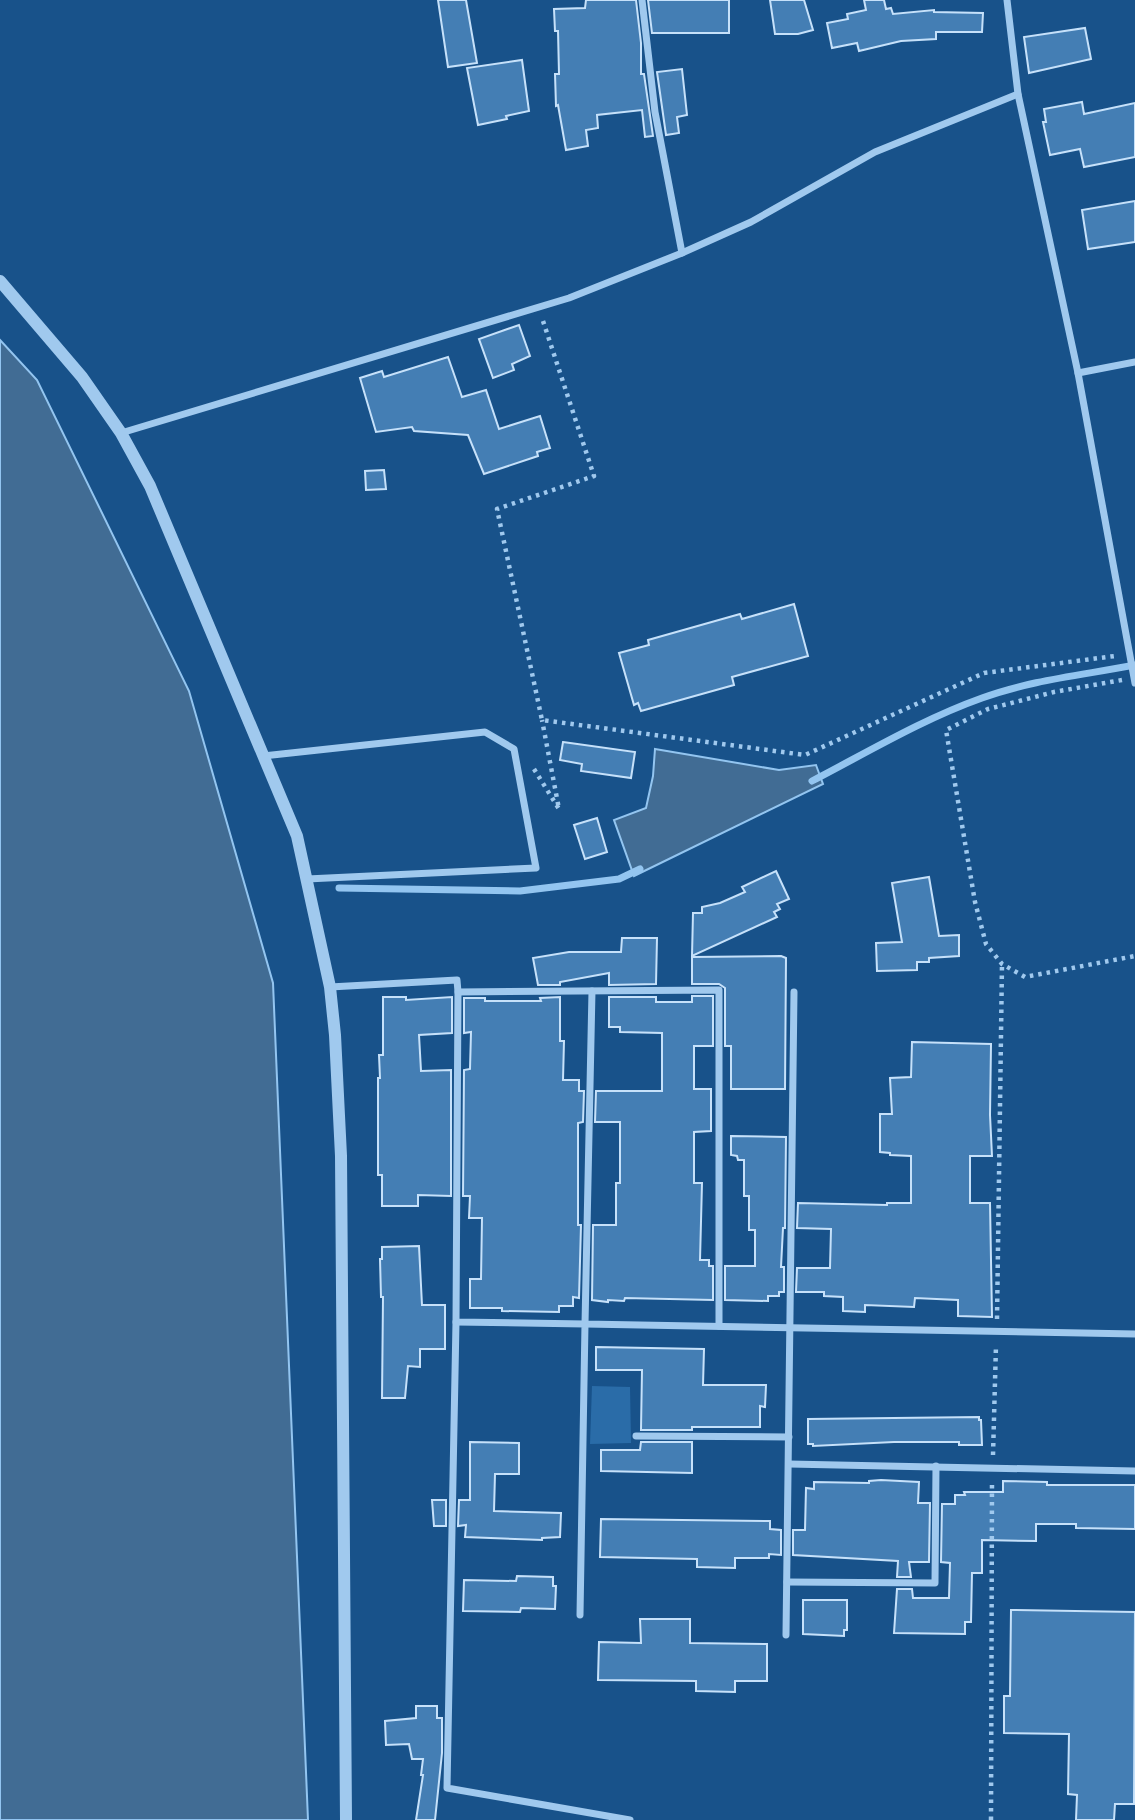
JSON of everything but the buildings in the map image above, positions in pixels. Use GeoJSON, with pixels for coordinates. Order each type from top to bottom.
{"type":"FeatureCollection","features":[{"type":"Feature","properties":{"kind":"street"},"geometry":{"type":"LineString","coordinates":[[642,0],[655,112],[682,253]]}},
{"type":"Feature","properties":{"kind":"street"},"geometry":{"type":"LineString","coordinates":[[1007,0],[1018,94],[1078,373],[1134,679]]}},
{"type":"Feature","properties":{"kind":"street"},"geometry":{"type":"LineString","coordinates":[[121,433],[569,298],[751,222],[875,152],[1018,94]]}},
{"type":"Feature","properties":{"kind":"street"},"geometry":{"type":"LineString","coordinates":[[0,281],[82,377],[121,433],[150,486],[297,836],[307,879],[330,986],[341,1156],[346,1820]]}},
{"type":"Feature","properties":{"kind":"street"},"geometry":{"type":"LineString","coordinates":[[1078,373],[1135,362]]}},
{"type":"Feature","properties":{"kind":"street"},"geometry":{"type":"LineString","coordinates":[[263,755],[485,732],[514,748],[536,869],[307,879]]}},
{"type":"Feature","properties":{"kind":"street"},"geometry":{"type":"LineString","coordinates":[[330,986],[457,980],[456,1322],[447,1788],[631,1820]]}},
{"type":"Feature","properties":{"kind":"street"},"geometry":{"type":"LineString","coordinates":[[458,992],[719,990],[719,1326]]}},
{"type":"Feature","properties":{"kind":"street"},"geometry":{"type":"LineString","coordinates":[[580,1615],[592,992]]}},
{"type":"Feature","properties":{"kind":"street"},"geometry":{"type":"LineString","coordinates":[[786,1635],[794,992]]}},
{"type":"Feature","properties":{"kind":"street"},"geometry":{"type":"LineString","coordinates":[[456,1322],[1135,1334]]}},
{"type":"Feature","properties":{"kind":"street"},"geometry":{"type":"LineString","coordinates":[[636,1436],[789,1437]]}},
{"type":"Feature","properties":{"kind":"street"},"geometry":{"type":"LineString","coordinates":[[789,1464],[1135,1471]]}},
{"type":"Feature","properties":{"kind":"street"},"geometry":{"type":"LineString","coordinates":[[787,1582],[935,1583],[936,1466]]}},
{"type":"Feature","properties":{"kind":"path"},"geometry":{"type":"LineString","coordinates":[[514,748],[533,767],[559,809],[497,509],[594,476],[539,307]]}},
{"type":"Feature","properties":{"kind":"path"},"geometry":{"type":"LineString","coordinates":[[542,720],[805,755],[984,673],[1130,654]]}},
{"type":"Feature","properties":{"kind":"path"},"geometry":{"type":"LineString","coordinates":[[1134,679],[1054,692],[988,709],[946,730],[975,902],[986,944],[1002,964],[1025,976],[1135,956]]}},
{"type":"Feature","properties":{"kind":"path"},"geometry":{"type":"LineString","coordinates":[[991,1820],[992,1467],[1002,964]]}},
{"type":"Feature","properties":{"kind":"shaded area"},"geometry":{"type":"Polygon","coordinates":[[[0,340],[37,380],[189,691],[273,983],[308,1820],[0,1820],[0,340]]]}},
{"type":"Feature","properties":{"kind":"shaded area"},"geometry":{"type":"Polygon","coordinates":[[[655,749],[779,770],[816,765],[823,784],[634,876],[614,820],[646,808],[655,749]]]}},
{"type":"Feature","properties":{"kind":"shaded area"},"geometry":{"type":"Polygon","coordinates":[[[592,1386],[630,1387],[631,1443],[590,1444],[592,1386]]]}},
{"type":"Feature","properties":{"kind":"waterway"},"geometry":{"type":"LineString","coordinates":[[812,781],[917,726],[982,698],[1038,682],[1135,665]]}},
{"type":"Feature","properties":{"kind":"waterway"},"geometry":{"type":"LineString","coordinates":[[339,888],[520,891],[619,879],[640,869]]}}]}
